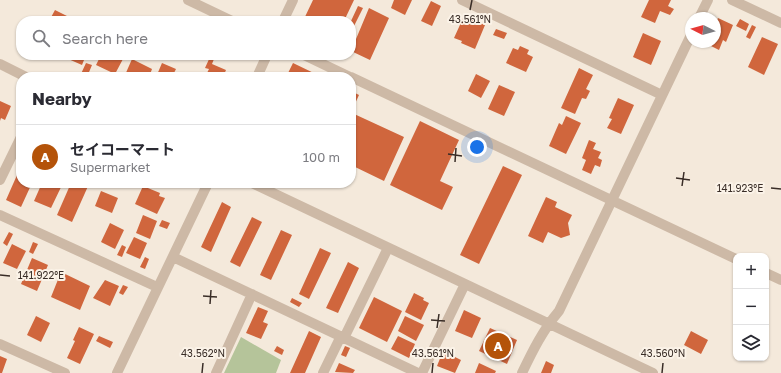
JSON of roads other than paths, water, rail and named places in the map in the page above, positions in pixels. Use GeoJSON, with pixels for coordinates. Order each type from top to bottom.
{"type":"FeatureCollection","features":[{"type":"Feature","properties":{"kind":"street"},"geometry":{"type":"LineString","coordinates":[[188,0],[222,16]]}},
{"type":"Feature","properties":{"kind":"street"},"geometry":{"type":"LineString","coordinates":[[285,16],[293,0]]}},
{"type":"Feature","properties":{"kind":"street"},"geometry":{"type":"LineString","coordinates":[[462,0],[662,95]]}},
{"type":"Feature","properties":{"kind":"street"},"geometry":{"type":"LineString","coordinates":[[702,12],[708,0]]}},
{"type":"Feature","properties":{"kind":"street"},"geometry":{"type":"LineString","coordinates":[[732,0],[781,23]]}},
{"type":"Feature","properties":{"kind":"street"},"geometry":{"type":"LineString","coordinates":[[522,373],[548,323],[559,311],[685,47]]}},
{"type":"Feature","properties":{"kind":"street"},"geometry":{"type":"LineString","coordinates":[[259,72],[265,60]]}},
{"type":"Feature","properties":{"kind":"street"},"geometry":{"type":"LineString","coordinates":[[315,60],[340,72]]}},
{"type":"Feature","properties":{"kind":"street"},"geometry":{"type":"LineString","coordinates":[[0,64],[16,72]]}},
{"type":"Feature","properties":{"kind":"street"},"geometry":{"type":"LineString","coordinates":[[356,79],[733,258]]}},
{"type":"Feature","properties":{"kind":"street"},"geometry":{"type":"LineString","coordinates":[[0,180],[16,147]]}},
{"type":"Feature","properties":{"kind":"street"},"geometry":{"type":"LineString","coordinates":[[117,373],[206,188]]}},
{"type":"Feature","properties":{"kind":"street"},"geometry":{"type":"LineString","coordinates":[[262,188],[653,373]]}},
{"type":"Feature","properties":{"kind":"street"},"geometry":{"type":"LineString","coordinates":[[0,215],[157,287]]}},
{"type":"Feature","properties":{"kind":"street"},"geometry":{"type":"LineString","coordinates":[[323,373],[388,248]]}},
{"type":"Feature","properties":{"kind":"street"},"geometry":{"type":"LineString","coordinates":[[173,257],[418,373]]}},
{"type":"Feature","properties":{"kind":"street"},"geometry":{"type":"LineString","coordinates":[[769,274],[781,280]]}},
{"type":"Feature","properties":{"kind":"street"},"geometry":{"type":"LineString","coordinates":[[422,373],[465,284]]}},
{"type":"Feature","properties":{"kind":"street"},"geometry":{"type":"LineString","coordinates":[[216,373],[252,294]]}},
{"type":"Feature","properties":{"kind":"street"},"geometry":{"type":"LineString","coordinates":[[0,344],[64,373]]}},
{"type":"Feature","properties":{"kind":"place","name":"セイコーマート"},"geometry":{"type":"Point","coordinates":[498,346]}}]}
